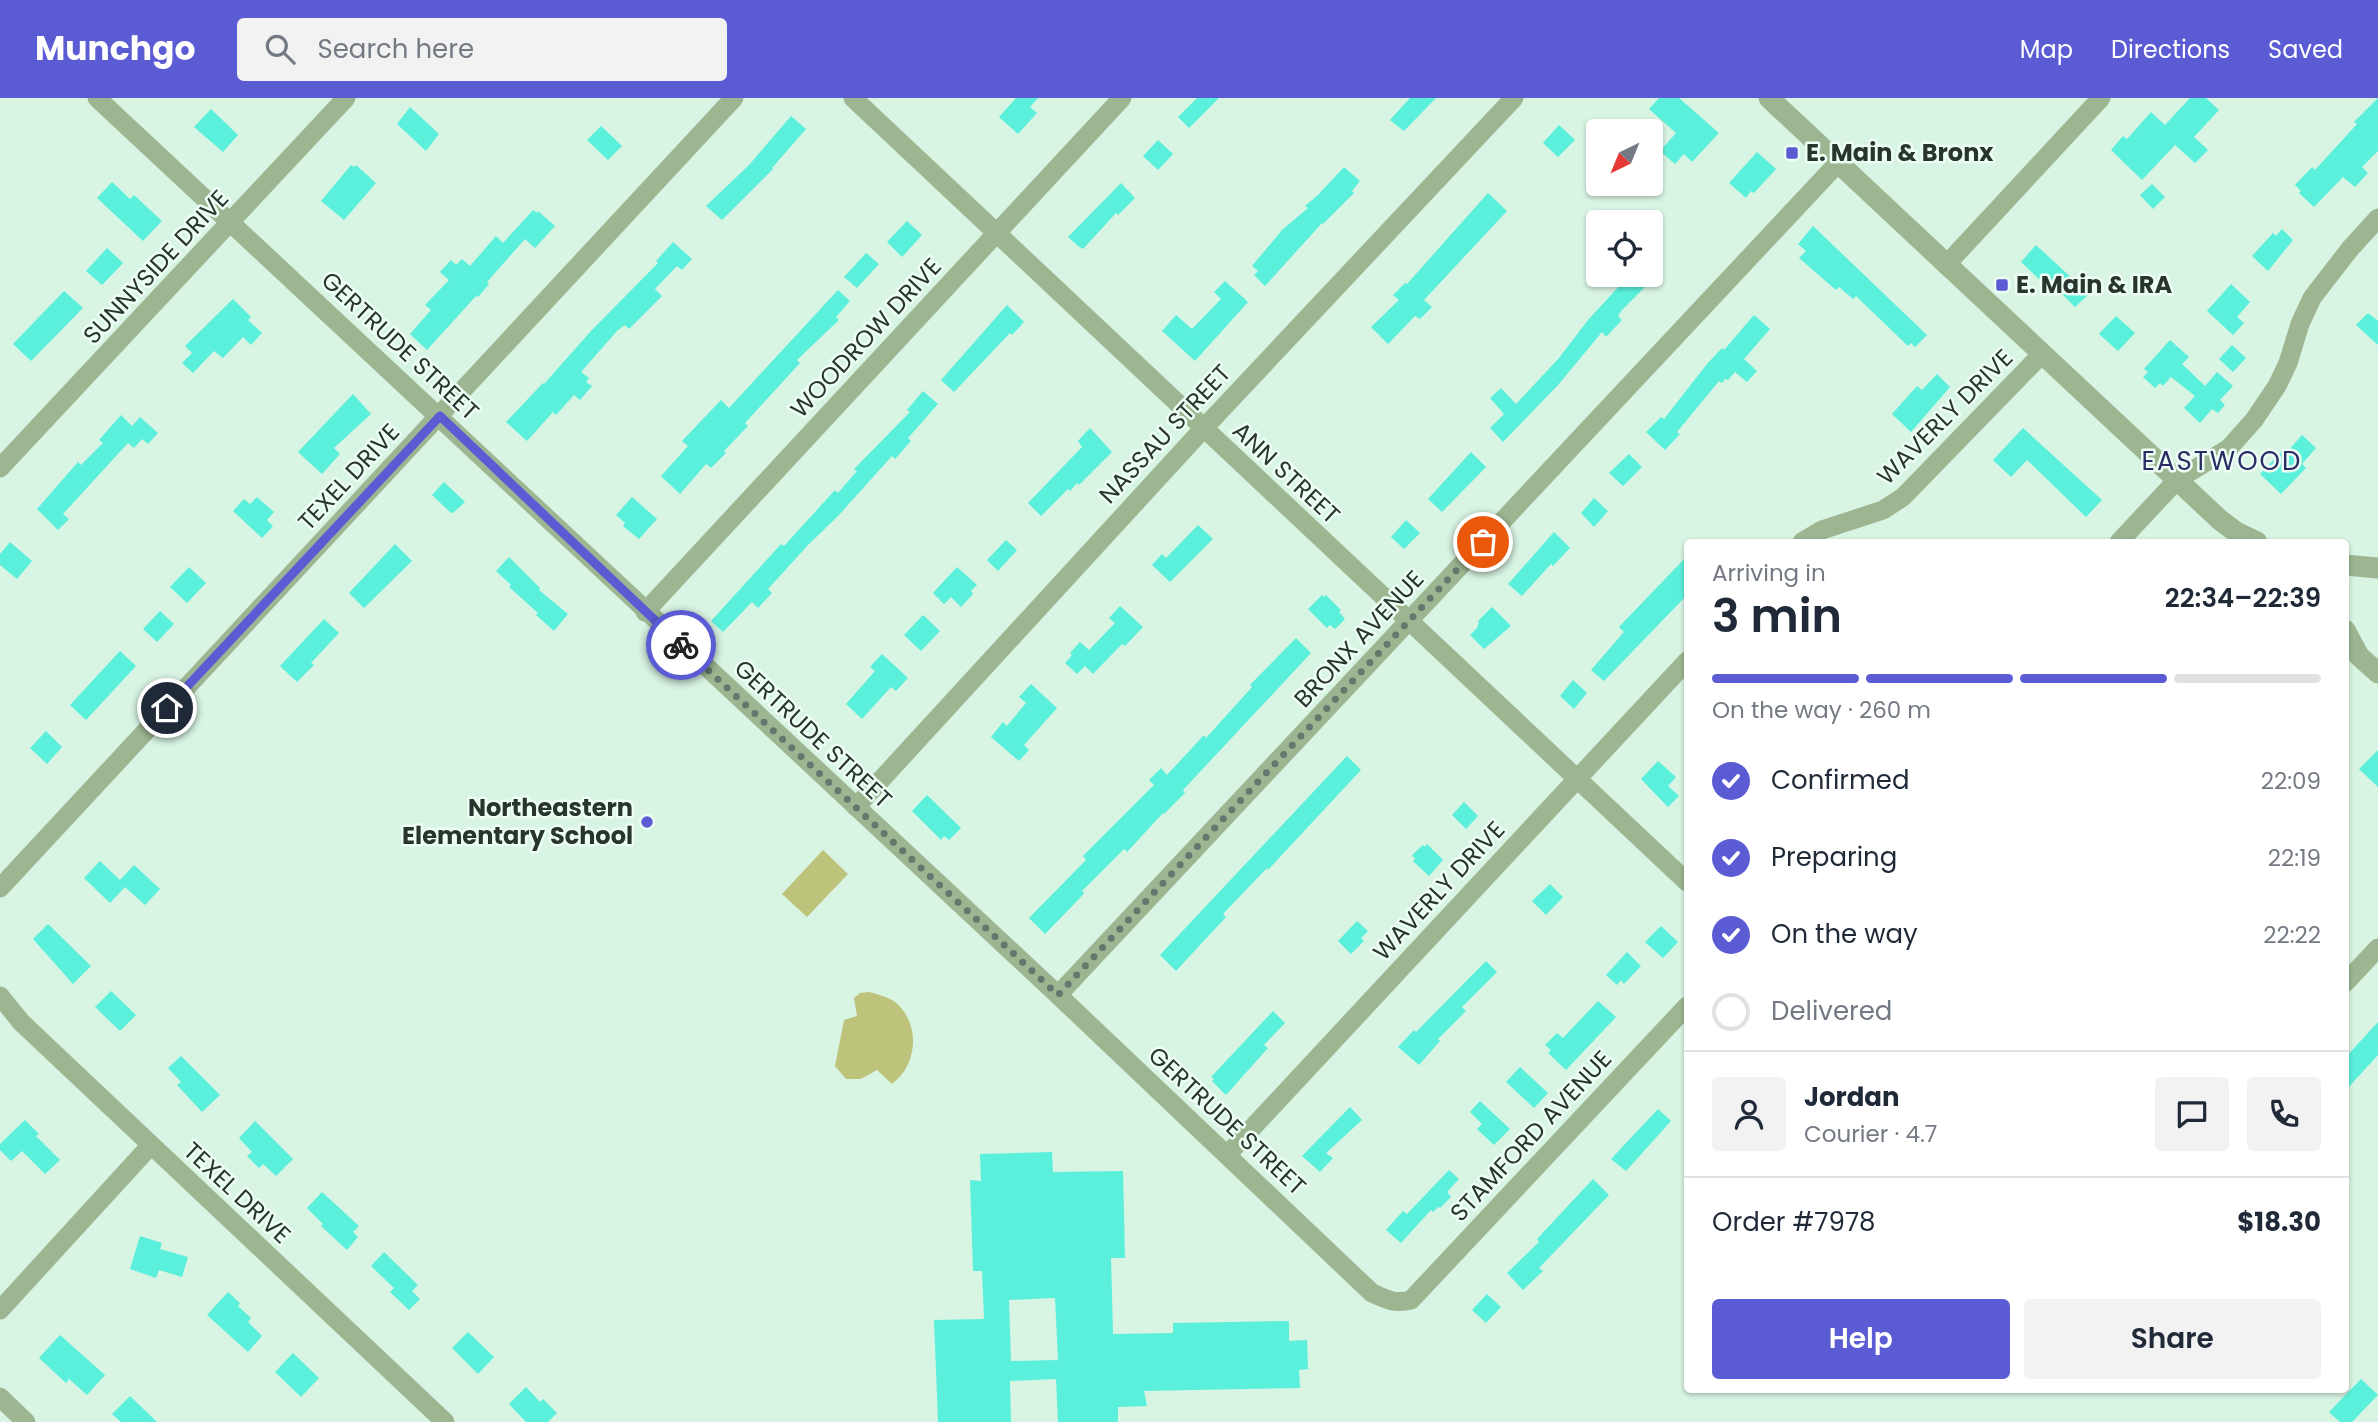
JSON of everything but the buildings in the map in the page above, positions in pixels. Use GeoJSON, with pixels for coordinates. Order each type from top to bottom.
{"type":"FeatureCollection","features":[{"type":"Feature","properties":{"kind":"street","name":"GERTRUDE STREET"},"geometry":{"type":"LineString","coordinates":[[97,98],[1058,995],[1372,1293],[1398,1303],[1411,1300]]}},
{"type":"Feature","properties":{"kind":"street","name":"SUNNYSIDE DRIVE"},"geometry":{"type":"LineString","coordinates":[[0,468],[346,98]]}},
{"type":"Feature","properties":{"kind":"street","name":"TEXEL DRIVE"},"geometry":{"type":"LineString","coordinates":[[0,888],[734,98]]}},
{"type":"Feature","properties":{"kind":"street","name":"ANN STREET"},"geometry":{"type":"LineString","coordinates":[[853,98],[1684,880]]}},
{"type":"Feature","properties":{"kind":"street","name":"WOODROW DRIVE"},"geometry":{"type":"LineString","coordinates":[[645,612],[1122,98]]}},
{"type":"Feature","properties":{"kind":"street","name":"NASSAU STREET"},"geometry":{"type":"LineString","coordinates":[[856,807],[1203,429],[1514,98]]}},
{"type":"Feature","properties":{"kind":"street"},"geometry":{"type":"LineString","coordinates":[[1769,98],[2176,480],[2220,520],[2251,539]]}},
{"type":"Feature","properties":{"kind":"street"},"geometry":{"type":"LineString","coordinates":[[1946,265],[2101,98]]}},
{"type":"Feature","properties":{"kind":"street","name":"BRONX AVENUE"},"geometry":{"type":"LineString","coordinates":[[1058,995],[1838,163]]}},
{"type":"Feature","properties":{"kind":"street"},"geometry":{"type":"LineString","coordinates":[[2122,539],[2176,480],[2229,448],[2254,420],[2277,386],[2288,363],[2300,324],[2312,298],[2378,218]]}},
{"type":"Feature","properties":{"kind":"street","name":"WAVERLY DRIVE"},"geometry":{"type":"LineString","coordinates":[[1807,539],[1822,530],[1883,510],[1903,497],[2042,354]]}},
{"type":"Feature","properties":{"kind":"street"},"geometry":{"type":"LineString","coordinates":[[2349,565],[2378,568]]}},
{"type":"Feature","properties":{"kind":"street"},"geometry":{"type":"LineString","coordinates":[[2349,637],[2359,656],[2378,673]]}},
{"type":"Feature","properties":{"kind":"street","name":"WAVERLY DRIVE"},"geometry":{"type":"LineString","coordinates":[[1227,1155],[1684,664]]}},
{"type":"Feature","properties":{"kind":"street"},"geometry":{"type":"LineString","coordinates":[[2349,979],[2378,948]]}},
{"type":"Feature","properties":{"kind":"street","name":"TEXEL DRIVE"},"geometry":{"type":"LineString","coordinates":[[0,996],[21,1022],[445,1422]]}},
{"type":"Feature","properties":{"kind":"street","name":"STAMFORD AVENUE"},"geometry":{"type":"LineString","coordinates":[[1411,1300],[1684,1009]]}},
{"type":"Feature","properties":{"kind":"street"},"geometry":{"type":"LineString","coordinates":[[0,1310],[151,1146]]}},
{"type":"Feature","properties":{"kind":"street"},"geometry":{"type":"LineString","coordinates":[[0,1397],[26,1422]]}},
{"type":"Feature","properties":{"kind":"green space"},"geometry":{"type":"Polygon","coordinates":[[[823,850],[848,874],[807,917],[782,894],[823,850]]]}},
{"type":"Feature","properties":{"kind":"green space"},"geometry":{"type":"Polygon","coordinates":[[[869,992],[895,1002],[909,1021],[912,1032],[913,1044],[907,1066],[892,1084],[877,1070],[861,1079],[846,1079],[835,1066],[844,1020],[857,1016],[854,998],[860,993],[869,992]]]}},
{"type":"Feature","properties":{"kind":"way so far"},"geometry":{"type":"LineString","coordinates":[[681,645],[1058,995],[1483,542]]}},
{"type":"Feature","properties":{"kind":"place","name":"E. Main & Bronx"},"geometry":{"type":"Point","coordinates":[1792,153]}},
{"type":"Feature","properties":{"kind":"place","name":"E. Main & IRA"},"geometry":{"type":"Point","coordinates":[2002,285]}},
{"type":"Feature","properties":{"kind":"place","name":"Northeastern Elementary School"},"geometry":{"type":"Point","coordinates":[647,822]}},
{"type":"Feature","properties":{"kind":"district","name":"EASTWOOD"},"geometry":{"type":"Point","coordinates":[2222,461]}},
{"type":"Feature","properties":{"kind":"route"},"geometry":{"type":"LineString","coordinates":[[167,708],[440,416],[681,645]]}}]}
